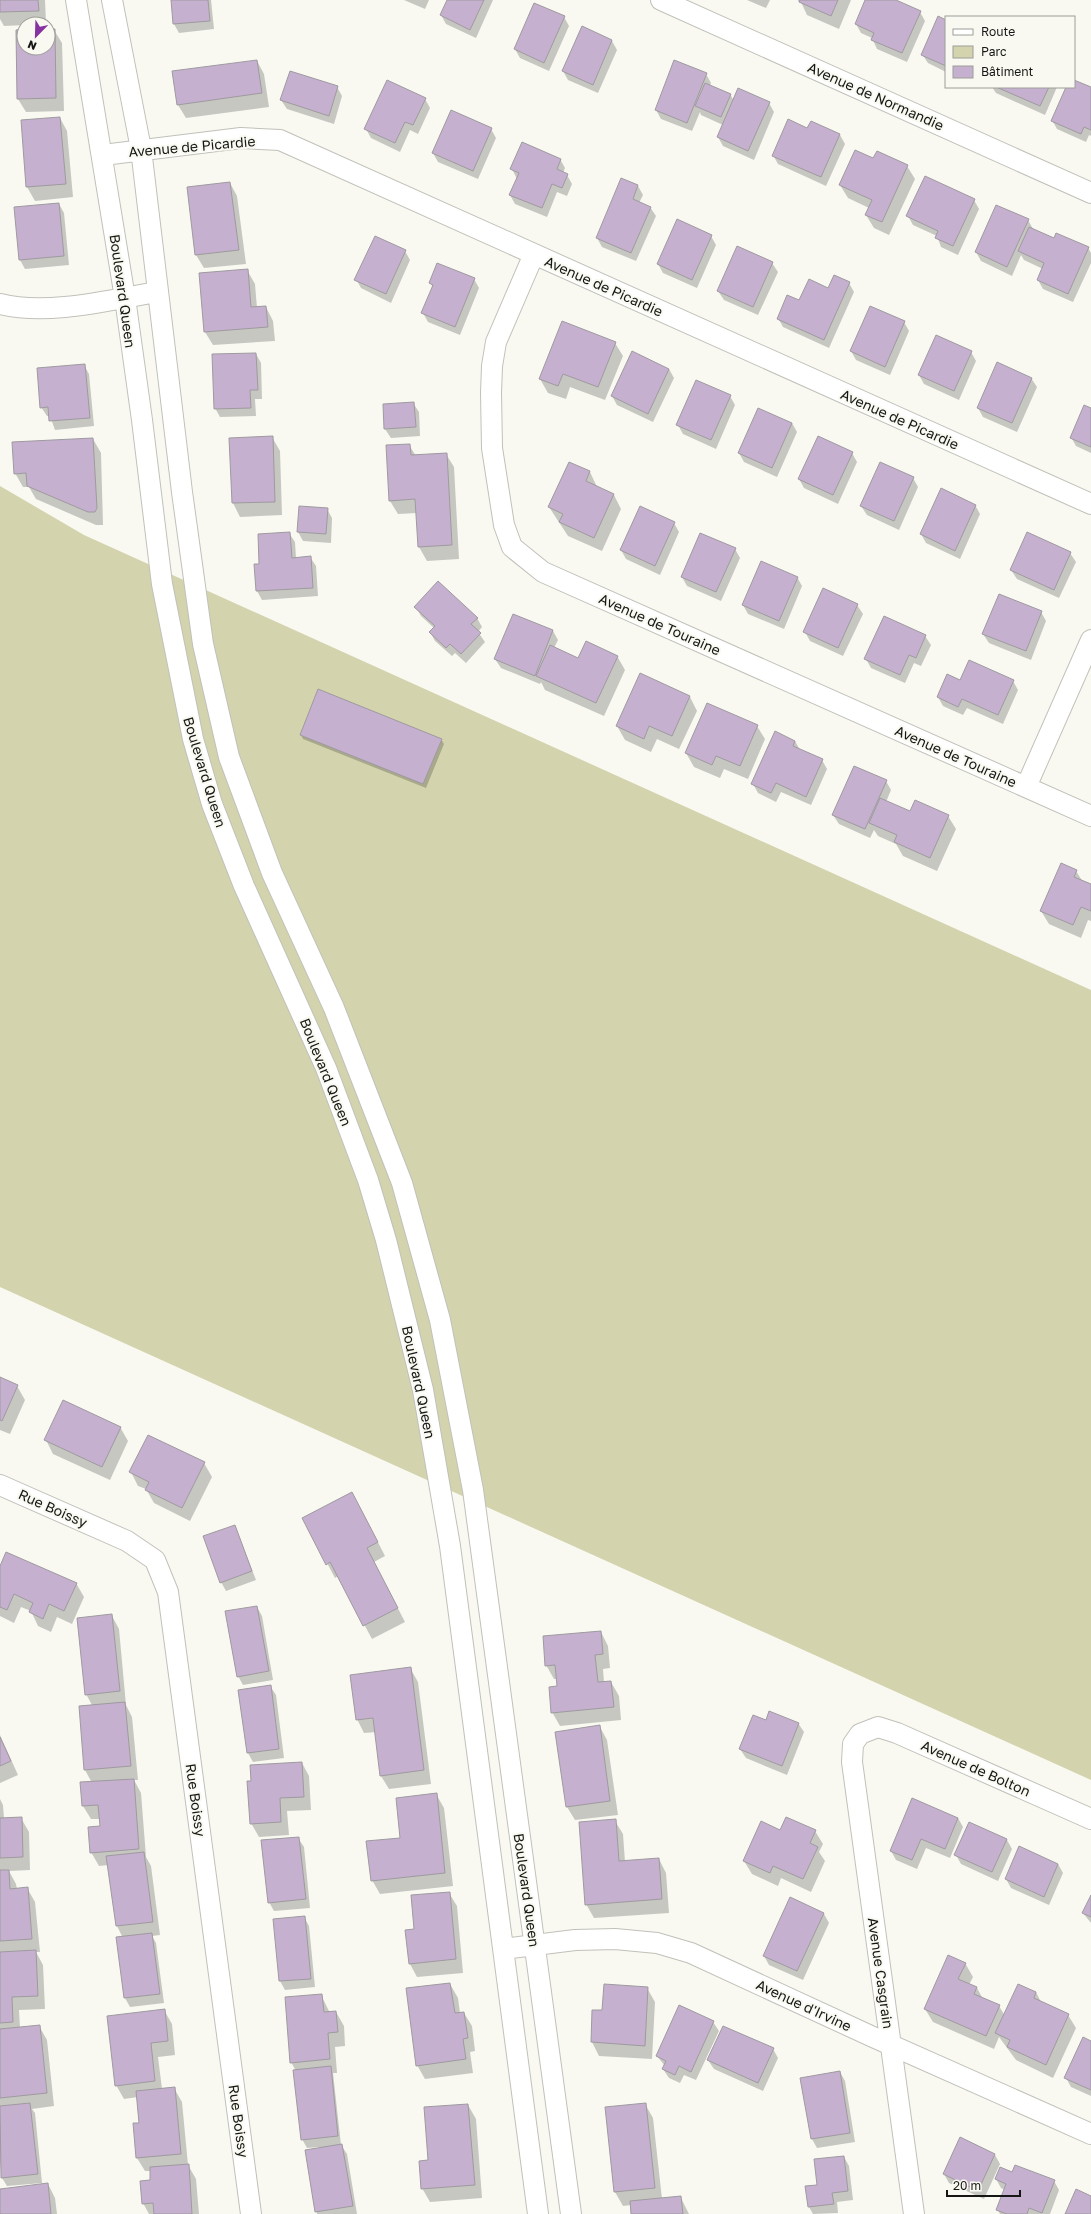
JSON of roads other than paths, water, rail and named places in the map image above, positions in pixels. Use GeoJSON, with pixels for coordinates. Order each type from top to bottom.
{"type":"FeatureCollection","features":[{"type":"Feature","properties":{"kind":"street","name":"Boulevard Queen"},"geometry":{"type":"LineString","coordinates":[[76,0],[103,154],[125,298],[142,420],[162,584],[190,726],[212,804],[244,886],[326,1068],[368,1180],[386,1240],[423,1390],[453,1572],[538,2214]]}},
{"type":"Feature","properties":{"kind":"street","name":"Boulevard Queen"},"geometry":{"type":"LineString","coordinates":[[112,0],[141,149],[157,292],[203,644],[229,757],[272,873],[334,1008],[402,1183],[440,1320],[473,1490],[571,2214]]}},
{"type":"Feature","properties":{"kind":"street","name":"Avenue de Normandie"},"geometry":{"type":"LineString","coordinates":[[661,0],[1091,192]]}},
{"type":"Feature","properties":{"kind":"street","name":"Avenue de Picardie"},"geometry":{"type":"LineString","coordinates":[[103,154],[241,138],[280,140],[1091,504]]}},
{"type":"Feature","properties":{"kind":"street","name":"Avenue de Touraine"},"geometry":{"type":"LineString","coordinates":[[534,254],[496,342],[492,366],[492,448],[504,525],[512,547],[543,572],[1091,816]]}},
{"type":"Feature","properties":{"kind":"street"},"geometry":{"type":"LineString","coordinates":[[0,304],[31,308],[125,298],[157,292]]}},
{"type":"Feature","properties":{"kind":"street"},"geometry":{"type":"LineString","coordinates":[[162,584],[194,579]]}},
{"type":"Feature","properties":{"kind":"street"},"geometry":{"type":"LineString","coordinates":[[1026,787],[1091,640]]}},
{"type":"Feature","properties":{"kind":"street","name":"Rue Boissy"},"geometry":{"type":"LineString","coordinates":[[0,1485],[127,1541],[155,1560],[168,1592],[251,2214]]}},
{"type":"Feature","properties":{"kind":"street"},"geometry":{"type":"LineString","coordinates":[[453,1572],[484,1566]]}},
{"type":"Feature","properties":{"kind":"street","name":"Avenue de Bolton"},"geometry":{"type":"LineString","coordinates":[[860,1734],[878,1727],[897,1733],[1091,1819]]}},
{"type":"Feature","properties":{"kind":"street","name":"Avenue Casgrain"},"geometry":{"type":"LineString","coordinates":[[860,1734],[853,1744],[852,1762],[914,2214]]}},
{"type":"Feature","properties":{"kind":"street","name":"Avenue d'Irvine"},"geometry":{"type":"LineString","coordinates":[[503,1949],[575,1940],[615,1939],[657,1943],[691,1953],[891,2046],[1091,2134]]}}]}
